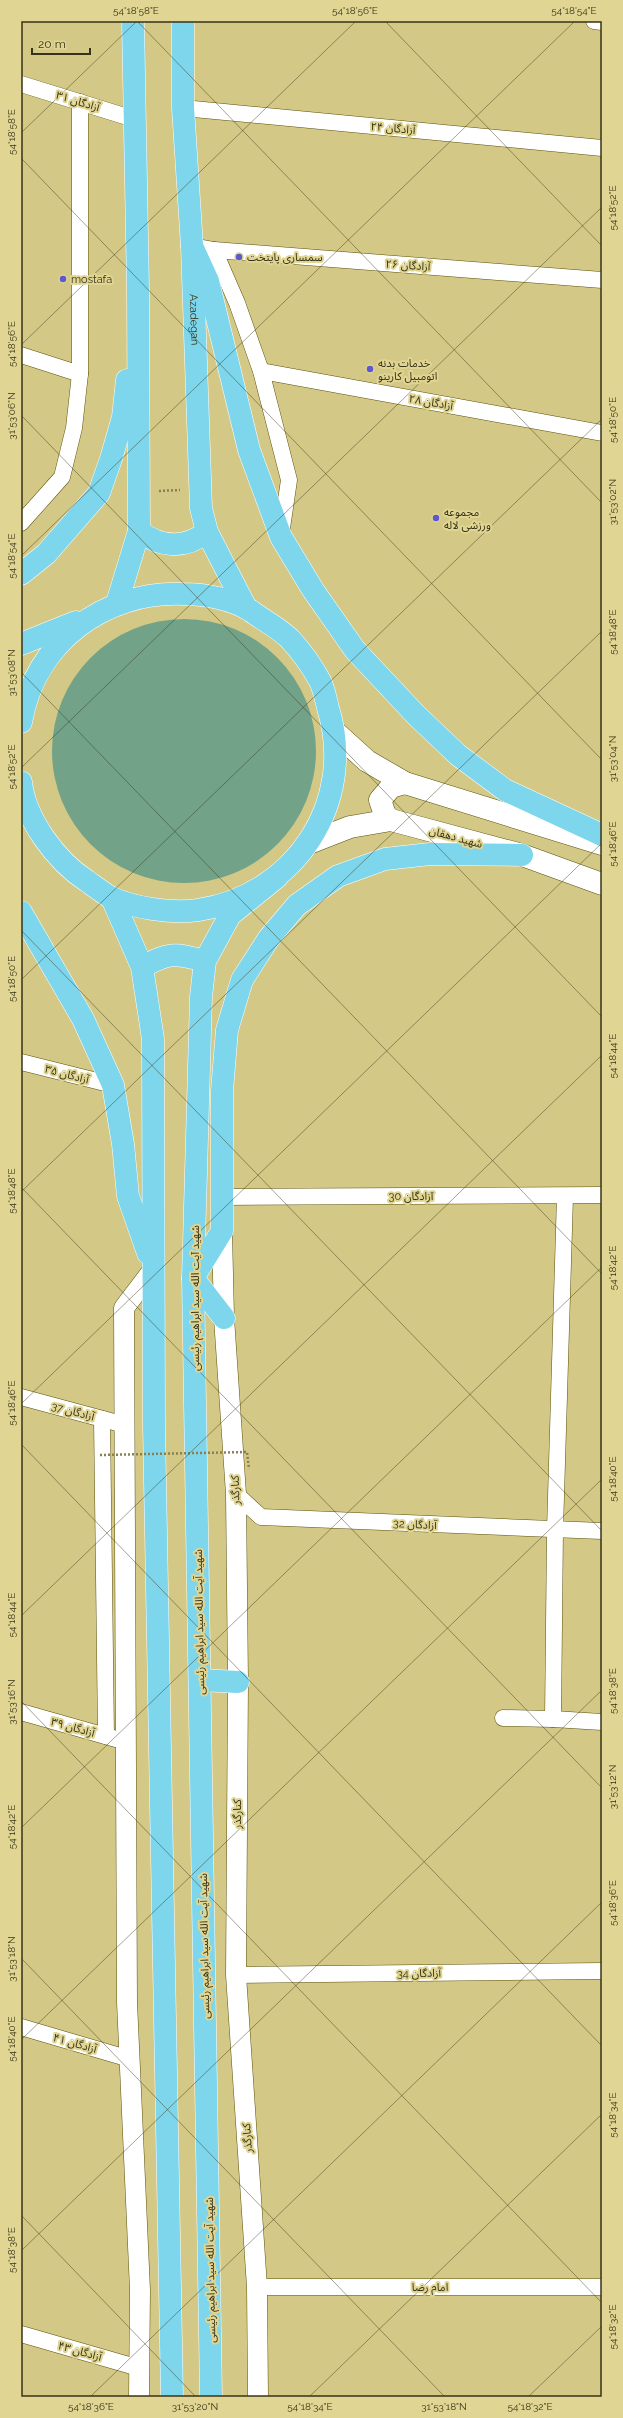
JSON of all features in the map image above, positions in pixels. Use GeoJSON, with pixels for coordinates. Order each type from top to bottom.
{"type":"FeatureCollection","features":[{"type":"Feature","properties":{"kind":"main road"},"geometry":{"type":"LineString","coordinates":[[117,603],[139,531],[138,290],[133,21]]}},
{"type":"Feature","properties":{"kind":"main road","name":"Azadegan"},"geometry":{"type":"LineString","coordinates":[[183,21],[183,108],[192,246],[201,508],[207,532],[246,608]]}},
{"type":"Feature","properties":{"kind":"main road"},"geometry":{"type":"LineString","coordinates":[[192,246],[208,281],[249,450],[281,536],[313,590],[355,650],[416,715],[458,755],[505,790],[602,835]]}},
{"type":"Feature","properties":{"kind":"main road"},"geometry":{"type":"LineString","coordinates":[[21,574],[46,554],[99,492],[111,459],[123,417],[138,290]]}},
{"type":"Feature","properties":{"kind":"main road"},"geometry":{"type":"LineString","coordinates":[[139,531],[155,541],[174,545],[192,542],[207,532]]}},
{"type":"Feature","properties":{"kind":"main road"},"geometry":{"type":"LineString","coordinates":[[21,644],[90,617],[117,603],[160,593],[196,594],[246,608],[289,638],[320,682],[336,732],[336,771],[327,809],[309,843],[277,877],[239,899],[197,911],[154,910],[112,898],[71,872],[41,835],[21,788]]}},
{"type":"Feature","properties":{"kind":"main road"},"geometry":{"type":"LineString","coordinates":[[21,722],[24,704],[41,667],[67,636],[90,617]]}},
{"type":"Feature","properties":{"kind":"main road"},"geometry":{"type":"LineString","coordinates":[[336,732],[367,761],[405,783],[602,844]]}},
{"type":"Feature","properties":{"kind":"main road"},"geometry":{"type":"LineString","coordinates":[[391,820],[382,810],[380,800],[391,788],[405,783]]}},
{"type":"Feature","properties":{"kind":"main road","name":"شهید دهقان"},"geometry":{"type":"LineString","coordinates":[[309,843],[350,827],[391,820],[522,855],[602,884]]}},
{"type":"Feature","properties":{"kind":"main road"},"geometry":{"type":"LineString","coordinates":[[224,1318],[193,1278],[222,1231],[222,1091],[227,1030],[242,980],[269,938],[297,905],[338,876],[385,859],[430,854],[522,855]]}},
{"type":"Feature","properties":{"kind":"main road","name":"شهید آیت الله سید ابراهیم رئیسی"},"geometry":{"type":"LineString","coordinates":[[211,2397],[193,1278],[200,1029],[204,961],[230,915],[277,877]]}},
{"type":"Feature","properties":{"kind":"main road"},"geometry":{"type":"LineString","coordinates":[[112,898],[142,967],[153,1040],[153,1270],[159,1757],[172,2397]]}},
{"type":"Feature","properties":{"kind":"main road"},"geometry":{"type":"LineString","coordinates":[[21,912],[83,1018],[113,1086],[123,1144],[128,1196],[153,1270]]}},
{"type":"Feature","properties":{"kind":"main road"},"geometry":{"type":"LineString","coordinates":[[142,967],[160,957],[176,953],[204,961]]}},
{"type":"Feature","properties":{"kind":"main road"},"geometry":{"type":"LineString","coordinates":[[200,1680],[238,1682]]}},
{"type":"Feature","properties":{"kind":"street"},"geometry":{"type":"LineString","coordinates":[[594,21],[602,22]]}},
{"type":"Feature","properties":{"kind":"street","name":"۳۱ آزادگان"},"geometry":{"type":"LineString","coordinates":[[21,84],[134,119]]}},
{"type":"Feature","properties":{"kind":"street"},"geometry":{"type":"LineString","coordinates":[[21,523],[62,477],[74,428],[80,374],[80,102]]}},
{"type":"Feature","properties":{"kind":"street","name":"۲۴ آزادگان"},"geometry":{"type":"LineString","coordinates":[[183,108],[602,148]]}},
{"type":"Feature","properties":{"kind":"street","name":"۲۶ آزادگان"},"geometry":{"type":"LineString","coordinates":[[192,246],[214,250],[602,280]]}},
{"type":"Feature","properties":{"kind":"street"},"geometry":{"type":"LineString","coordinates":[[214,250],[236,303],[261,371],[289,480],[281,536]]}},
{"type":"Feature","properties":{"kind":"street"},"geometry":{"type":"LineString","coordinates":[[21,355],[80,374]]}},
{"type":"Feature","properties":{"kind":"street","name":"۲۸ آزادگان"},"geometry":{"type":"LineString","coordinates":[[261,371],[602,433]]}},
{"type":"Feature","properties":{"kind":"street","name":"آزادگان ۳۵"},"geometry":{"type":"LineString","coordinates":[[21,1062],[113,1086]]}},
{"type":"Feature","properties":{"kind":"street"},"geometry":{"type":"LineString","coordinates":[[553,1719],[554,1530],[565,1196]]}},
{"type":"Feature","properties":{"kind":"street","name":"آزادگان 30"},"geometry":{"type":"LineString","coordinates":[[221,1197],[602,1196]]}},
{"type":"Feature","properties":{"kind":"street","name":"کنارگذر"},"geometry":{"type":"LineString","coordinates":[[222,1231],[224,1318],[236,1494],[238,1682],[236,1975],[257,2287],[258,2397]]}},
{"type":"Feature","properties":{"kind":"street"},"geometry":{"type":"LineString","coordinates":[[139,2397],[140,2290],[127,2002],[124,1308],[153,1270]]}},
{"type":"Feature","properties":{"kind":"street","name":"آزادگان 37"},"geometry":{"type":"LineString","coordinates":[[21,1397],[125,1425]]}},
{"type":"Feature","properties":{"kind":"street"},"geometry":{"type":"LineString","coordinates":[[102,1419],[106,1736]]}},
{"type":"Feature","properties":{"kind":"street","name":"آزادگان 32"},"geometry":{"type":"LineString","coordinates":[[236,1494],[261,1517],[602,1531]]}},
{"type":"Feature","properties":{"kind":"street","name":"آزادگان ۳۹"},"geometry":{"type":"LineString","coordinates":[[21,1712],[125,1741]]}},
{"type":"Feature","properties":{"kind":"street"},"geometry":{"type":"LineString","coordinates":[[503,1718],[602,1722]]}},
{"type":"Feature","properties":{"kind":"street","name":"آزادگان 34"},"geometry":{"type":"LineString","coordinates":[[236,1975],[602,1971]]}},
{"type":"Feature","properties":{"kind":"street","name":"آزادگان ۴۱"},"geometry":{"type":"LineString","coordinates":[[21,2027],[130,2059]]}},
{"type":"Feature","properties":{"kind":"street","name":"امام رضا"},"geometry":{"type":"LineString","coordinates":[[257,2287],[602,2287]]}},
{"type":"Feature","properties":{"kind":"street","name":"آزادگان ۴۳"},"geometry":{"type":"LineString","coordinates":[[21,2334],[139,2368]]}},
{"type":"Feature","properties":{"kind":"path"},"geometry":{"type":"LineString","coordinates":[[100,1455],[247,1452],[249,1469]]}},
{"type":"Feature","properties":{"kind":"green space"},"geometry":{"type":"Polygon","coordinates":[[[171,619],[197,619],[222,624],[246,634],[258,641],[278,657],[294,677],[306,700],[314,725],[316,751],[314,777],[306,802],[294,825],[278,845],[258,861],[246,868],[222,878],[197,883],[171,883],[146,878],[122,868],[110,861],[90,845],[74,825],[67,813],[57,789],[52,764],[52,738],[57,713],[67,689],[74,677],[90,657],[110,641],[122,634],[146,624],[171,619]]]}},
{"type":"Feature","properties":{"kind":"place","name":"سمساری پایتخت"},"geometry":{"type":"Point","coordinates":[239,257]}},
{"type":"Feature","properties":{"kind":"place","name":"mostafa"},"geometry":{"type":"Point","coordinates":[63,279]}},
{"type":"Feature","properties":{"kind":"place","name":"خدمات بدنه اتومبیل کارینو"},"geometry":{"type":"Point","coordinates":[370,369]}},
{"type":"Feature","properties":{"kind":"place","name":"مجموعه ورزشی لاله"},"geometry":{"type":"Point","coordinates":[436,518]}}]}
